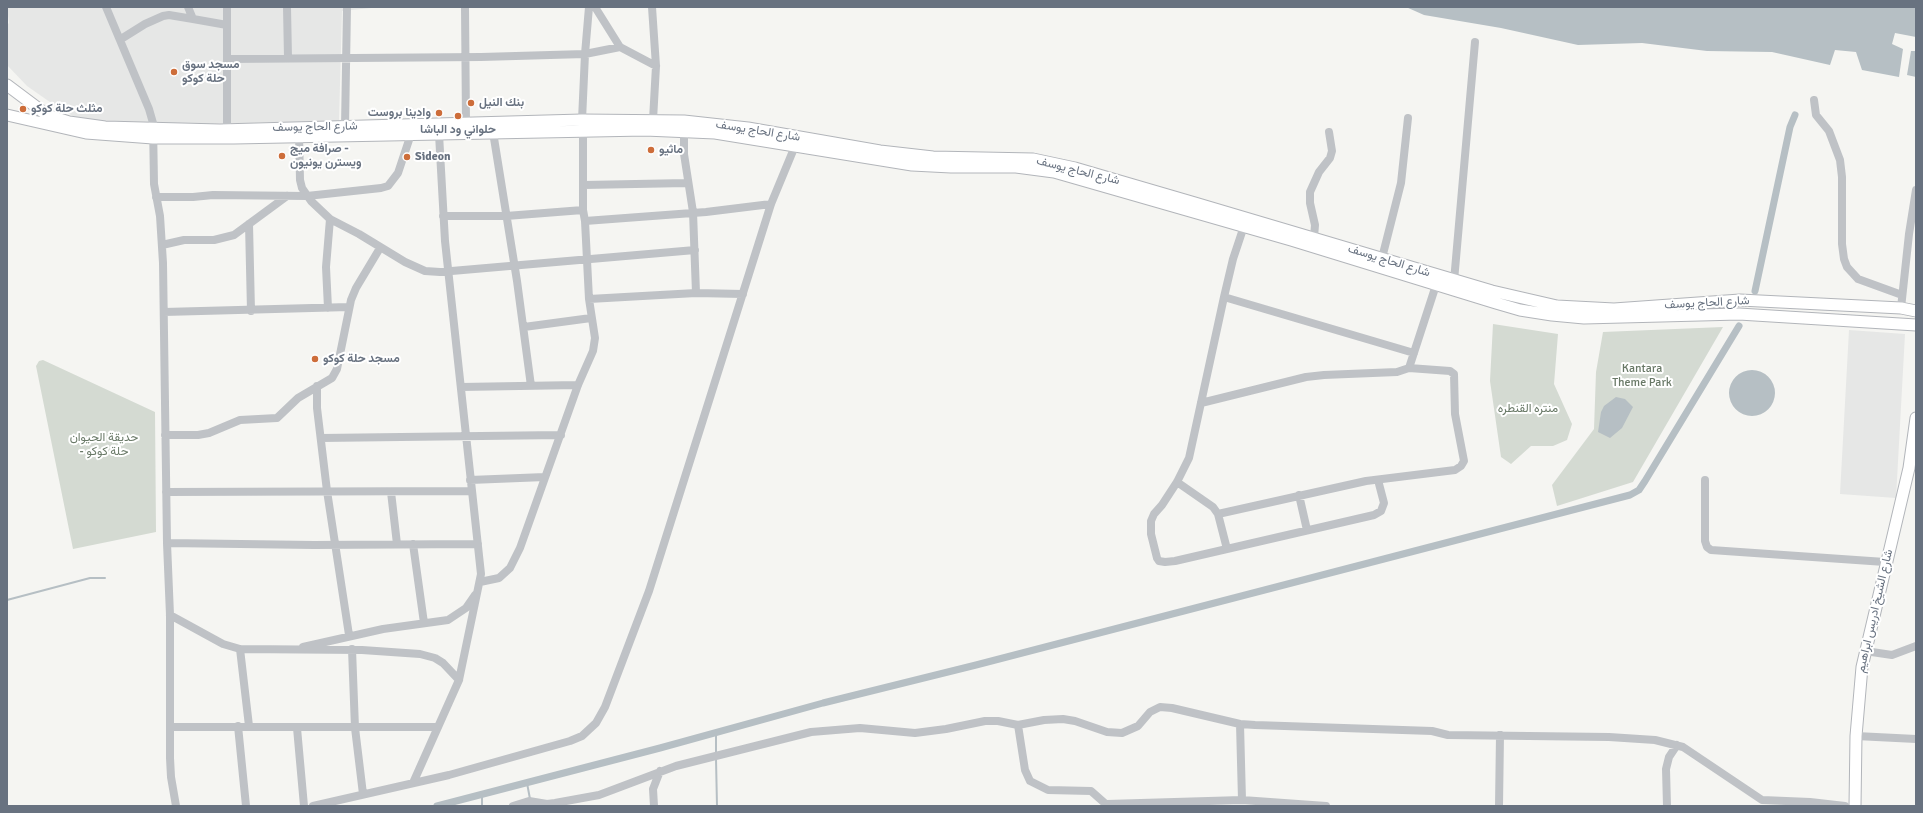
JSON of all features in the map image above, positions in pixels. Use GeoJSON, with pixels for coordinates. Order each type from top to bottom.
{"type":"FeatureCollection","features":[{"type":"Feature","properties":{"kind":"main road"},"geometry":{"type":"LineString","coordinates":[[7,85],[47,115],[59,120],[153,133]]}},
{"type":"Feature","properties":{"kind":"main road"},"geometry":{"type":"LineString","coordinates":[[7,115],[86,133],[153,133]]}},
{"type":"Feature","properties":{"kind":"main road","name":"شارع الحاج يوسف"},"geometry":{"type":"LineString","coordinates":[[153,133],[227,129],[299,132],[439,134],[493,132],[654,120],[718,124],[874,150],[932,157],[1033,159],[1075,168],[1314,237],[1454,281],[1524,300],[1557,306],[1614,309],[1740,300],[1916,310]]}},
{"type":"Feature","properties":{"kind":"main road","name":"شارع الحاج يوسف"},"geometry":{"type":"LineString","coordinates":[[153,133],[299,132],[345,126],[466,123],[582,125],[715,133],[912,165],[951,168],[1016,167],[1054,172],[1244,226],[1520,310],[1564,317],[1739,314],[1916,325]]}},
{"type":"Feature","properties":{"kind":"main road","name":"شارع الشيخ ادريس ابراهيم"},"geometry":{"type":"LineString","coordinates":[[1855,806],[1856,736],[1860,682],[1865,651],[1909,468],[1916,418]]}},
{"type":"Feature","properties":{"kind":"street"},"geometry":{"type":"LineString","coordinates":[[106,7],[121,39],[149,109],[153,133],[156,197],[162,244],[167,543],[170,614],[171,777],[176,806]]}},
{"type":"Feature","properties":{"kind":"street"},"geometry":{"type":"LineString","coordinates":[[188,7],[193,19]]}},
{"type":"Feature","properties":{"kind":"street"},"geometry":{"type":"LineString","coordinates":[[227,7],[227,129]]}},
{"type":"Feature","properties":{"kind":"street"},"geometry":{"type":"LineString","coordinates":[[287,7],[288,58]]}},
{"type":"Feature","properties":{"kind":"street"},"geometry":{"type":"LineString","coordinates":[[345,126],[347,7]]}},
{"type":"Feature","properties":{"kind":"street"},"geometry":{"type":"LineString","coordinates":[[465,7],[466,123]]}},
{"type":"Feature","properties":{"kind":"street"},"geometry":{"type":"LineString","coordinates":[[294,649],[349,635],[448,620],[457,615],[473,599],[480,584],[506,574],[520,548],[578,385],[592,351],[595,338],[589,299],[585,220],[583,210],[584,185],[582,125],[585,54],[589,7]]}},
{"type":"Feature","properties":{"kind":"street"},"geometry":{"type":"LineString","coordinates":[[595,7],[620,47],[656,66]]}},
{"type":"Feature","properties":{"kind":"street"},"geometry":{"type":"LineString","coordinates":[[652,7],[656,66],[654,120]]}},
{"type":"Feature","properties":{"kind":"street"},"geometry":{"type":"LineString","coordinates":[[121,39],[145,24],[169,15],[227,24]]}},
{"type":"Feature","properties":{"kind":"street"},"geometry":{"type":"LineString","coordinates":[[1454,281],[1475,42]]}},
{"type":"Feature","properties":{"kind":"street"},"geometry":{"type":"LineString","coordinates":[[227,59],[531,56],[585,54],[620,47]]}},
{"type":"Feature","properties":{"kind":"street"},"geometry":{"type":"LineString","coordinates":[[1814,100],[1816,115],[1828,131],[1840,160],[1842,177],[1842,244],[1844,260],[1847,267],[1858,279],[1902,295]]}},
{"type":"Feature","properties":{"kind":"street"},"geometry":{"type":"LineString","coordinates":[[1382,258],[1400,183],[1408,118]]}},
{"type":"Feature","properties":{"kind":"street"},"geometry":{"type":"LineString","coordinates":[[684,131],[684,154],[687,183],[693,212],[696,293]]}},
{"type":"Feature","properties":{"kind":"street"},"geometry":{"type":"LineString","coordinates":[[299,132],[300,180],[302,188],[307,196],[330,219],[424,271],[440,272],[514,264],[695,250]]}},
{"type":"Feature","properties":{"kind":"street"},"geometry":{"type":"LineString","coordinates":[[493,132],[524,327],[531,386]]}},
{"type":"Feature","properties":{"kind":"street"},"geometry":{"type":"LineString","coordinates":[[1314,237],[1315,225],[1310,202],[1310,192],[1319,172],[1330,158],[1332,151],[1329,132]]}},
{"type":"Feature","properties":{"kind":"street"},"geometry":{"type":"LineString","coordinates":[[156,197],[193,197],[213,195],[307,196],[388,186],[398,173],[412,134]]}},
{"type":"Feature","properties":{"kind":"street"},"geometry":{"type":"LineString","coordinates":[[413,783],[459,680],[470,621],[480,584],[478,544],[443,216],[439,134]]}},
{"type":"Feature","properties":{"kind":"street"},"geometry":{"type":"LineString","coordinates":[[313,806],[413,783],[570,741],[582,736],[596,723],[610,694],[649,591],[771,204],[795,146]]}},
{"type":"Feature","properties":{"kind":"street"},"geometry":{"type":"LineString","coordinates":[[584,185],[687,183]]}},
{"type":"Feature","properties":{"kind":"street"},"geometry":{"type":"LineString","coordinates":[[1900,308],[1908,234],[1916,190]]}},
{"type":"Feature","properties":{"kind":"street"},"geometry":{"type":"LineString","coordinates":[[162,244],[184,240],[214,240],[234,235],[288,196]]}},
{"type":"Feature","properties":{"kind":"street"},"geometry":{"type":"LineString","coordinates":[[585,220],[693,212],[771,204]]}},
{"type":"Feature","properties":{"kind":"street"},"geometry":{"type":"LineString","coordinates":[[443,216],[506,216],[583,210]]}},
{"type":"Feature","properties":{"kind":"street"},"geometry":{"type":"LineString","coordinates":[[328,308],[326,267],[330,219]]}},
{"type":"Feature","properties":{"kind":"street"},"geometry":{"type":"LineString","coordinates":[[249,224],[251,310]]}},
{"type":"Feature","properties":{"kind":"street"},"geometry":{"type":"LineString","coordinates":[[1244,226],[1233,259],[1189,458],[1177,482],[1150,521],[1151,534],[1157,558],[1159,561],[1175,561],[1374,515],[1381,511],[1384,503],[1378,480]]}},
{"type":"Feature","properties":{"kind":"street"},"geometry":{"type":"LineString","coordinates":[[165,435],[198,435],[209,433],[240,420],[277,418],[298,398],[335,375],[349,307],[356,288],[380,248]]}},
{"type":"Feature","properties":{"kind":"street"},"geometry":{"type":"LineString","coordinates":[[1409,368],[1436,285]]}},
{"type":"Feature","properties":{"kind":"street"},"geometry":{"type":"LineString","coordinates":[[589,299],[696,293],[743,294]]}},
{"type":"Feature","properties":{"kind":"street"},"geometry":{"type":"LineString","coordinates":[[1224,297],[1414,353]]}},
{"type":"Feature","properties":{"kind":"street"},"geometry":{"type":"LineString","coordinates":[[164,312],[349,307]]}},
{"type":"Feature","properties":{"kind":"street"},"geometry":{"type":"LineString","coordinates":[[524,327],[591,318]]}},
{"type":"Feature","properties":{"kind":"street"},"geometry":{"type":"LineString","coordinates":[[1201,403],[1306,378],[1341,374],[1397,372],[1409,368],[1450,370],[1454,374],[1455,414],[1464,461],[1461,466],[1455,470],[1378,480],[1299,495],[1218,514]]}},
{"type":"Feature","properties":{"kind":"street"},"geometry":{"type":"LineString","coordinates":[[461,386],[578,385]]}},
{"type":"Feature","properties":{"kind":"street"},"geometry":{"type":"LineString","coordinates":[[317,386],[317,408],[326,491],[349,635]]}},
{"type":"Feature","properties":{"kind":"street"},"geometry":{"type":"LineString","coordinates":[[321,438],[561,435]]}},
{"type":"Feature","properties":{"kind":"street"},"geometry":{"type":"LineString","coordinates":[[470,480],[545,477]]}},
{"type":"Feature","properties":{"kind":"street"},"geometry":{"type":"LineString","coordinates":[[1705,480],[1705,541],[1711,550],[1886,562]]}},
{"type":"Feature","properties":{"kind":"street"},"geometry":{"type":"LineString","coordinates":[[1177,482],[1213,507],[1218,514],[1227,549]]}},
{"type":"Feature","properties":{"kind":"street"},"geometry":{"type":"LineString","coordinates":[[166,492],[472,491]]}},
{"type":"Feature","properties":{"kind":"street"},"geometry":{"type":"LineString","coordinates":[[391,492],[397,544]]}},
{"type":"Feature","properties":{"kind":"street"},"geometry":{"type":"LineString","coordinates":[[1299,495],[1308,530]]}},
{"type":"Feature","properties":{"kind":"street"},"geometry":{"type":"LineString","coordinates":[[167,543],[335,545],[478,544]]}},
{"type":"Feature","properties":{"kind":"street"},"geometry":{"type":"LineString","coordinates":[[413,544],[424,623]]}},
{"type":"Feature","properties":{"kind":"street"},"geometry":{"type":"LineString","coordinates":[[170,614],[223,644],[240,648],[352,650],[420,654],[435,658],[451,670],[459,680]]}},
{"type":"Feature","properties":{"kind":"street"},"geometry":{"type":"LineString","coordinates":[[1865,651],[1892,655],[1916,646]]}},
{"type":"Feature","properties":{"kind":"street"},"geometry":{"type":"LineString","coordinates":[[240,648],[249,726]]}},
{"type":"Feature","properties":{"kind":"street"},"geometry":{"type":"LineString","coordinates":[[352,650],[355,728],[363,794]]}},
{"type":"Feature","properties":{"kind":"street"},"geometry":{"type":"LineString","coordinates":[[513,806],[529,801],[547,804],[599,795],[660,771],[724,753],[810,732],[868,728],[919,732],[946,729],[985,721],[998,721],[1018,725],[1044,720],[1063,719],[1075,720],[1107,732],[1122,733],[1138,726],[1150,712],[1160,707],[1172,708],[1240,724],[1432,731],[1448,735],[1637,738],[1683,747],[1720,770],[1740,786],[1762,800],[1810,802],[1845,806]]}},
{"type":"Feature","properties":{"kind":"street"},"geometry":{"type":"LineString","coordinates":[[1240,724],[1242,800]]}},
{"type":"Feature","properties":{"kind":"street"},"geometry":{"type":"LineString","coordinates":[[1018,725],[1025,770],[1030,781],[1048,790],[1091,791],[1107,805],[1242,800],[1326,806]]}},
{"type":"Feature","properties":{"kind":"street"},"geometry":{"type":"LineString","coordinates":[[170,726],[249,726],[297,728],[438,727]]}},
{"type":"Feature","properties":{"kind":"street"},"geometry":{"type":"LineString","coordinates":[[238,726],[246,806]]}},
{"type":"Feature","properties":{"kind":"street"},"geometry":{"type":"LineString","coordinates":[[297,728],[304,806]]}},
{"type":"Feature","properties":{"kind":"street"},"geometry":{"type":"LineString","coordinates":[[1499,806],[1500,735]]}},
{"type":"Feature","properties":{"kind":"street"},"geometry":{"type":"LineString","coordinates":[[1856,736],[1916,739]]}},
{"type":"Feature","properties":{"kind":"street"},"geometry":{"type":"LineString","coordinates":[[1667,806],[1666,769],[1669,757],[1677,745]]}},
{"type":"Feature","properties":{"kind":"street"},"geometry":{"type":"LineString","coordinates":[[654,806],[653,789],[660,771]]}},
{"type":"Feature","properties":{"kind":"shaded area"},"geometry":{"type":"Polygon","coordinates":[[[7,7],[381,7],[342,11],[339,121],[163,125],[80,120],[57,107],[27,86],[7,65],[7,25],[9,23],[7,7]]]}},
{"type":"Feature","properties":{"kind":"shaded area"},"geometry":{"type":"Polygon","coordinates":[[[1406,7],[1916,7],[1916,37],[1895,33],[1892,44],[1903,49],[1899,77],[1862,70],[1856,52],[1835,50],[1830,65],[1772,52],[1707,51],[1642,43],[1578,45],[1501,28],[1424,15],[1406,7]]]}},
{"type":"Feature","properties":{"kind":"shaded area"},"geometry":{"type":"Polygon","coordinates":[[[1911,51],[1916,51],[1916,77],[1907,75],[1911,51]]]}},
{"type":"Feature","properties":{"kind":"shaded area"},"geometry":{"type":"Polygon","coordinates":[[[1849,330],[1905,334],[1896,498],[1840,494],[1849,330]]]}},
{"type":"Feature","properties":{"kind":"shaded area"},"geometry":{"type":"Polygon","coordinates":[[[1752,370],[1765,374],[1771,380],[1775,393],[1771,406],[1765,412],[1752,416],[1739,412],[1733,406],[1729,393],[1733,380],[1739,374],[1752,370]]]}},
{"type":"Feature","properties":{"kind":"shaded area"},"geometry":{"type":"Polygon","coordinates":[[[1616,397],[1625,399],[1633,407],[1622,428],[1610,438],[1598,432],[1601,412],[1604,406],[1616,397]]]}},
{"type":"Feature","properties":{"kind":"green space","name":"منتره القنطره"},"geometry":{"type":"Polygon","coordinates":[[[1493,324],[1558,334],[1554,384],[1572,424],[1567,440],[1553,446],[1531,446],[1511,464],[1501,457],[1490,381],[1493,324]]]}},
{"type":"Feature","properties":{"kind":"green space","name":"Kantara Theme Park"},"geometry":{"type":"Polygon","coordinates":[[[1723,327],[1633,482],[1557,506],[1552,485],[1594,429],[1596,372],[1603,332],[1723,327]]]}},
{"type":"Feature","properties":{"kind":"green space","name":"حديقة الحيوان - حلة كوكو"},"geometry":{"type":"Polygon","coordinates":[[[43,360],[155,412],[156,532],[73,549],[36,366],[39,361],[43,360]]]}},
{"type":"Feature","properties":{"kind":"waterway"},"geometry":{"type":"LineString","coordinates":[[1755,291],[1790,127],[1795,115]]}},
{"type":"Feature","properties":{"kind":"waterway"},"geometry":{"type":"LineString","coordinates":[[437,806],[660,748],[823,703],[976,665],[1630,495],[1639,490],[1645,481],[1739,326]]}},
{"type":"Feature","properties":{"kind":"waterway"},"geometry":{"type":"LineString","coordinates":[[7,600],[90,578],[105,578]]}},
{"type":"Feature","properties":{"kind":"waterway"},"geometry":{"type":"LineString","coordinates":[[716,732],[716,753]]}},
{"type":"Feature","properties":{"kind":"waterway"},"geometry":{"type":"LineString","coordinates":[[716,759],[717,806]]}},
{"type":"Feature","properties":{"kind":"waterway"},"geometry":{"type":"LineString","coordinates":[[527,783],[530,799]]}},
{"type":"Feature","properties":{"kind":"waterway"},"geometry":{"type":"LineString","coordinates":[[482,794],[482,806]]}},
{"type":"Feature","properties":{"kind":"place","name":"مسجد سوق حلة كوكو"},"geometry":{"type":"Point","coordinates":[174,72]}},
{"type":"Feature","properties":{"kind":"place","name":"بنك النيل"},"geometry":{"type":"Point","coordinates":[471,103]}},
{"type":"Feature","properties":{"kind":"place","name":"مثلث حلة كوكو"},"geometry":{"type":"Point","coordinates":[23,109]}},
{"type":"Feature","properties":{"kind":"place","name":"وادينا بروست"},"geometry":{"type":"Point","coordinates":[439,113]}},
{"type":"Feature","properties":{"kind":"place","name":"حلواني ود الباشا"},"geometry":{"type":"Point","coordinates":[458,116]}},
{"type":"Feature","properties":{"kind":"place","name":"ماثيو"},"geometry":{"type":"Point","coordinates":[651,150]}},
{"type":"Feature","properties":{"kind":"place","name":"صرافة ميج - ويسترن يونيون"},"geometry":{"type":"Point","coordinates":[282,156]}},
{"type":"Feature","properties":{"kind":"place","name":"Sideon"},"geometry":{"type":"Point","coordinates":[407,157]}},
{"type":"Feature","properties":{"kind":"place","name":"مسجد حلة كوكو"},"geometry":{"type":"Point","coordinates":[315,359]}}]}
